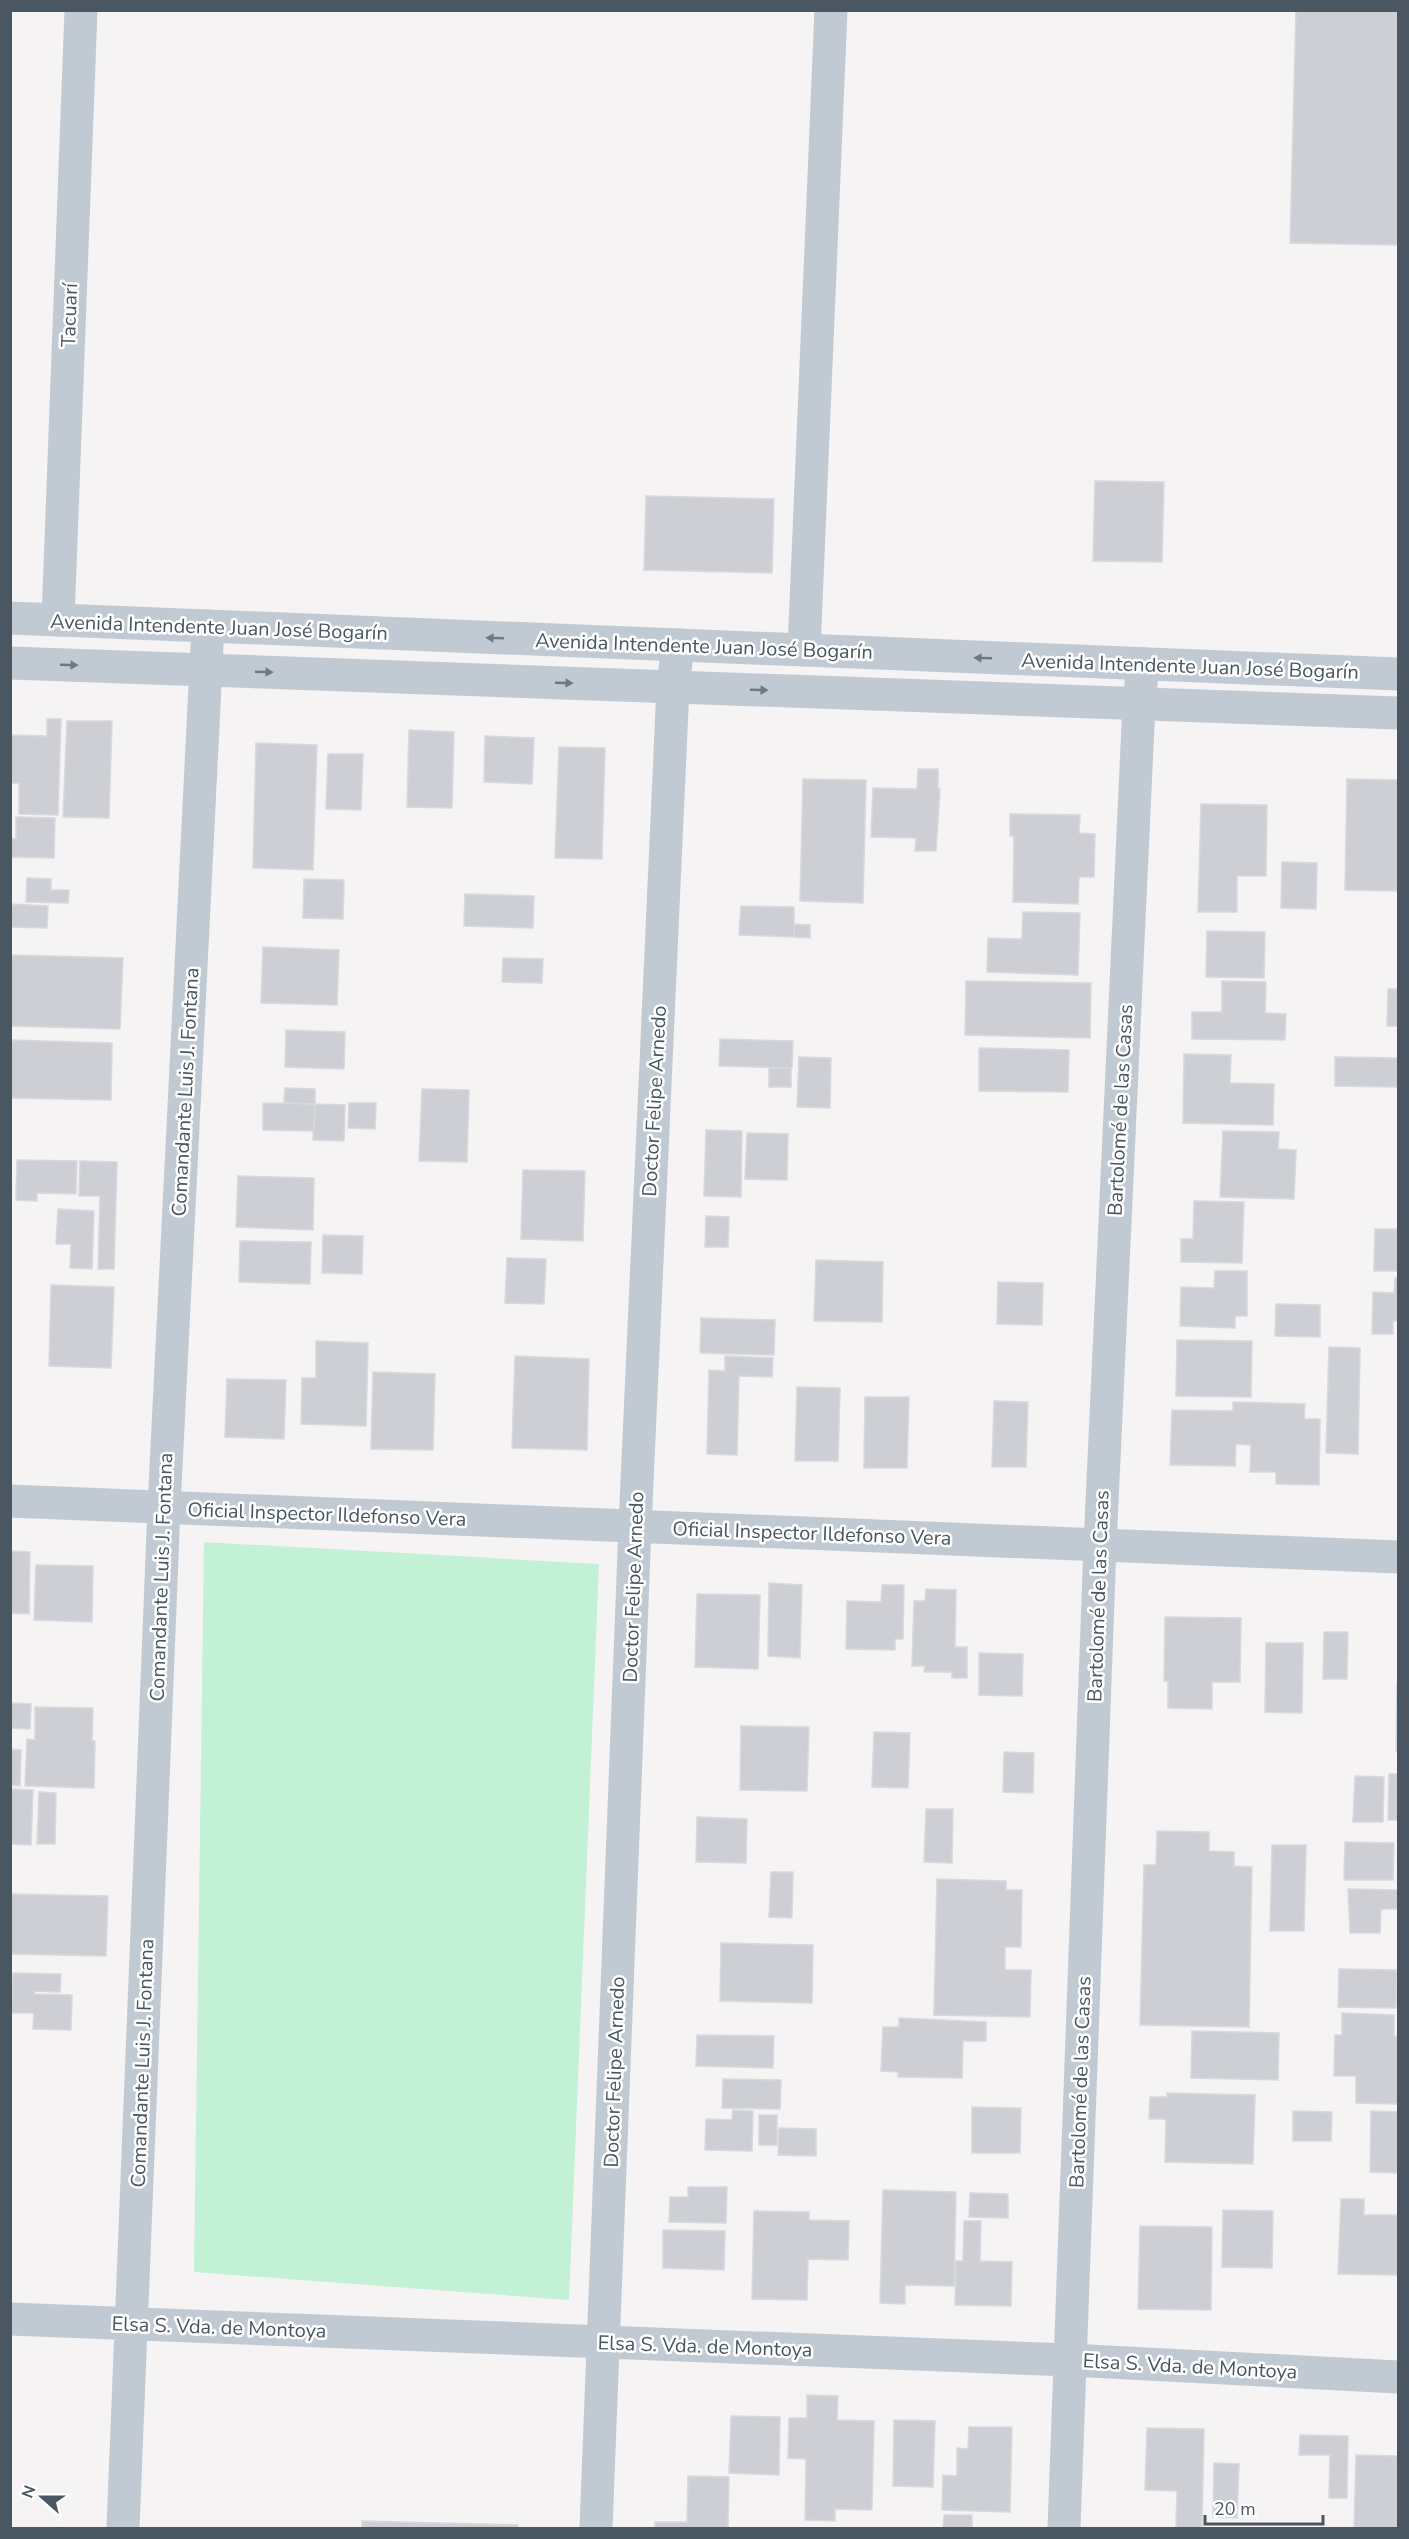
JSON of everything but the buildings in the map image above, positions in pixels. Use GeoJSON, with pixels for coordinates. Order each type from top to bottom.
{"type":"FeatureCollection","features":[{"type":"Feature","properties":{"kind":"street","name":"Tacuarí"},"geometry":{"type":"LineString","coordinates":[[58,620],[81,10]]}},
{"type":"Feature","properties":{"kind":"street"},"geometry":{"type":"LineString","coordinates":[[804,650],[831,10]]}},
{"type":"Feature","properties":{"kind":"street","name":"Avenida Intendente Juan José Bogarín"},"geometry":{"type":"LineString","coordinates":[[10,618],[1398,674]]}},
{"type":"Feature","properties":{"kind":"street","name":"Comandante Luis J. Fontana"},"geometry":{"type":"LineString","coordinates":[[123,2529],[164,1507],[208,626]]}},
{"type":"Feature","properties":{"kind":"street","name":"Doctor Felipe Arnedo"},"geometry":{"type":"LineString","coordinates":[[596,2529],[635,1526],[673,687],[678,645]]}},
{"type":"Feature","properties":{"kind":"street","name":"Avenida Intendente Juan José Bogarín"},"geometry":{"type":"LineString","coordinates":[[10,663],[1398,714]]}},
{"type":"Feature","properties":{"kind":"street","name":"Bartolomé de las Casas"},"geometry":{"type":"LineString","coordinates":[[1064,2529],[1100,1545],[1139,704],[1143,664]]}},
{"type":"Feature","properties":{"kind":"street","name":"Oficial Inspector Ildefonso Vera"},"geometry":{"type":"LineString","coordinates":[[10,1501],[1398,1557]]}},
{"type":"Feature","properties":{"kind":"street","name":"Elsa S. Vda. de Montoya"},"geometry":{"type":"LineString","coordinates":[[10,2319],[1070,2360],[1398,2376]]}},
{"type":"Feature","properties":{"kind":"green space"},"geometry":{"type":"Polygon","coordinates":[[[204,1542],[599,1564],[569,2300],[194,2272],[204,1542]]]}}]}
